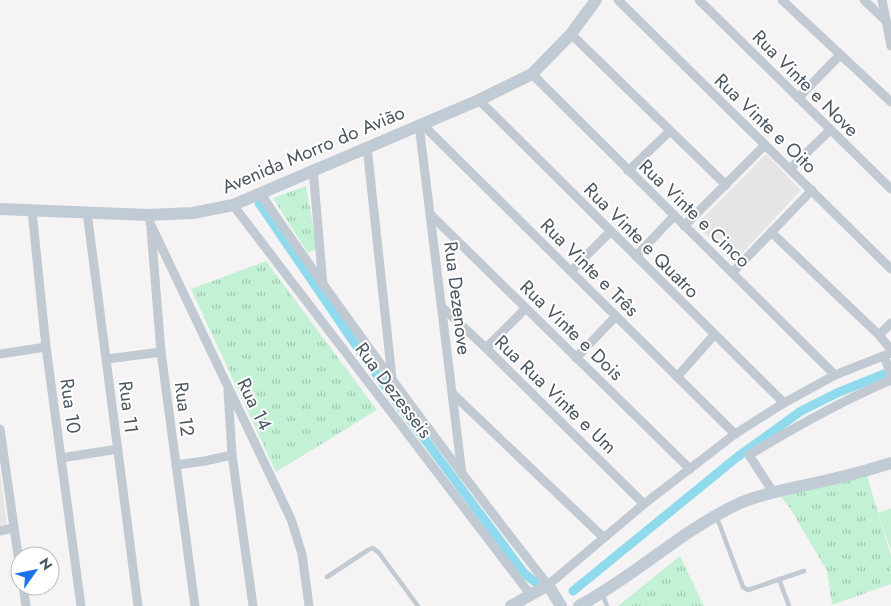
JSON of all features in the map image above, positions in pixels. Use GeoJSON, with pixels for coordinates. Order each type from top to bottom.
{"type":"FeatureCollection","features":[{"type":"Feature","properties":{"kind":"street","name":"Avenida Morro do Avião"},"geometry":{"type":"LineString","coordinates":[[0,209],[87,212],[149,219],[233,205],[479,100],[532,74],[571,34],[596,0]]}},
{"type":"Feature","properties":{"kind":"street","name":"Rua Vinte e Oito"},"geometry":{"type":"LineString","coordinates":[[618,0],[891,269]]}},
{"type":"Feature","properties":{"kind":"street","name":"Rua Vinte e Nove"},"geometry":{"type":"LineString","coordinates":[[698,0],[891,189]]}},
{"type":"Feature","properties":{"kind":"street"},"geometry":{"type":"LineString","coordinates":[[782,0],[891,102]]}},
{"type":"Feature","properties":{"kind":"street"},"geometry":{"type":"LineString","coordinates":[[864,0],[886,21]]}},
{"type":"Feature","properties":{"kind":"street"},"geometry":{"type":"LineString","coordinates":[[885,3],[891,46]]}},
{"type":"Feature","properties":{"kind":"street"},"geometry":{"type":"LineString","coordinates":[[571,34],[669,132],[726,185]]}},
{"type":"Feature","properties":{"kind":"street"},"geometry":{"type":"LineString","coordinates":[[798,98],[840,55]]}},
{"type":"Feature","properties":{"kind":"street","name":"Rua Vinte e Cinco"},"geometry":{"type":"LineString","coordinates":[[532,74],[835,375]]}},
{"type":"Feature","properties":{"kind":"street","name":"Rua Vinte e Quatro"},"geometry":{"type":"LineString","coordinates":[[479,100],[784,403]]}},
{"type":"Feature","properties":{"kind":"street","name":"Rua Dezenove"},"geometry":{"type":"LineString","coordinates":[[420,124],[462,476]]}},
{"type":"Feature","properties":{"kind":"street","name":"Rua Vinte e Três"},"geometry":{"type":"LineString","coordinates":[[420,124],[735,434]]}},
{"type":"Feature","properties":{"kind":"street"},"geometry":{"type":"LineString","coordinates":[[790,169],[830,130]]}},
{"type":"Feature","properties":{"kind":"street"},"geometry":{"type":"LineString","coordinates":[[628,171],[669,132]]}},
{"type":"Feature","properties":{"kind":"street"},"geometry":{"type":"LineString","coordinates":[[684,226],[765,145]]}},
{"type":"Feature","properties":{"kind":"street"},"geometry":{"type":"LineString","coordinates":[[367,148],[392,380]]}},
{"type":"Feature","properties":{"kind":"street"},"geometry":{"type":"LineString","coordinates":[[313,170],[323,287]]}},
{"type":"Feature","properties":{"kind":"street"},"geometry":{"type":"LineString","coordinates":[[733,272],[812,190]]}},
{"type":"Feature","properties":{"kind":"street","name":"Rua Dezesseis"},"geometry":{"type":"LineString","coordinates":[[260,194],[323,287],[462,476],[548,585]]}},
{"type":"Feature","properties":{"kind":"street","name":"Rua Dezesseis"},"geometry":{"type":"LineString","coordinates":[[233,205],[530,594]]}},
{"type":"Feature","properties":{"kind":"street","name":"Rua 10"},"geometry":{"type":"LineString","coordinates":[[32,211],[46,346],[81,606]]}},
{"type":"Feature","properties":{"kind":"street","name":"Rua 11"},"geometry":{"type":"LineString","coordinates":[[87,212],[138,606]]}},
{"type":"Feature","properties":{"kind":"street","name":"Rua Vinte e Dois"},"geometry":{"type":"LineString","coordinates":[[431,215],[690,469]]}},
{"type":"Feature","properties":{"kind":"street"},"geometry":{"type":"LineString","coordinates":[[636,256],[674,216]]}},
{"type":"Feature","properties":{"kind":"street","name":"Rua 12"},"geometry":{"type":"LineString","coordinates":[[149,219],[161,352],[195,606]]}},
{"type":"Feature","properties":{"kind":"street","name":"Rua 14"},"geometry":{"type":"LineString","coordinates":[[149,219],[291,519],[302,554],[309,606]]}},
{"type":"Feature","properties":{"kind":"street"},"geometry":{"type":"LineString","coordinates":[[571,271],[610,232]]}},
{"type":"Feature","properties":{"kind":"street"},"geometry":{"type":"LineString","coordinates":[[771,232],[879,335],[889,353],[891,375]]}},
{"type":"Feature","properties":{"kind":"street","name":"Rua Rua Vinte e Um"},"geometry":{"type":"LineString","coordinates":[[443,308],[644,504]]}},
{"type":"Feature","properties":{"kind":"street"},"geometry":{"type":"LineString","coordinates":[[486,348],[526,308]]}},
{"type":"Feature","properties":{"kind":"street"},"geometry":{"type":"LineString","coordinates":[[576,358],[616,316]]}},
{"type":"Feature","properties":{"kind":"street"},"geometry":{"type":"LineString","coordinates":[[879,335],[891,323]]}},
{"type":"Feature","properties":{"kind":"street"},"geometry":{"type":"LineString","coordinates":[[677,376],[714,335]]}},
{"type":"Feature","properties":{"kind":"street"},"geometry":{"type":"LineString","coordinates":[[0,354],[46,346]]}},
{"type":"Feature","properties":{"kind":"street"},"geometry":{"type":"LineString","coordinates":[[107,359],[161,352]]}},
{"type":"Feature","properties":{"kind":"street"},"geometry":{"type":"LineString","coordinates":[[511,606],[548,585],[644,504],[735,434],[784,403],[835,375],[889,353]]}},
{"type":"Feature","properties":{"kind":"street"},"geometry":{"type":"LineString","coordinates":[[773,492],[749,455],[808,419],[861,392],[891,380]]}},
{"type":"Feature","properties":{"kind":"street"},"geometry":{"type":"LineString","coordinates":[[227,385],[232,455],[253,606]]}},
{"type":"Feature","properties":{"kind":"street"},"geometry":{"type":"LineString","coordinates":[[453,394],[604,538]]}},
{"type":"Feature","properties":{"kind":"street"},"geometry":{"type":"LineString","coordinates":[[0,429],[16,546]]}},
{"type":"Feature","properties":{"kind":"street"},"geometry":{"type":"LineString","coordinates":[[62,458],[118,450]]}},
{"type":"Feature","properties":{"kind":"street"},"geometry":{"type":"LineString","coordinates":[[176,465],[232,455]]}},
{"type":"Feature","properties":{"kind":"street"},"geometry":{"type":"LineString","coordinates":[[580,606],[602,593],[667,547],[716,516],[740,504],[773,492],[857,474],[891,463]]}},
{"type":"Feature","properties":{"kind":"street"},"geometry":{"type":"LineString","coordinates":[[0,531],[13,528]]}},
{"type":"Feature","properties":{"kind":"street"},"geometry":{"type":"LineString","coordinates":[[548,585],[561,606]]}},
{"type":"Feature","properties":{"kind":"lane"},"geometry":{"type":"LineString","coordinates":[[716,516],[743,587],[748,590],[804,571]]}},
{"type":"Feature","properties":{"kind":"lane"},"geometry":{"type":"LineString","coordinates":[[327,577],[373,548],[379,553],[413,604],[418,606]]}},
{"type":"Feature","properties":{"kind":"lane"},"geometry":{"type":"LineString","coordinates":[[779,579],[789,606]]}},
{"type":"Feature","properties":{"kind":"lane"},"geometry":{"type":"LineString","coordinates":[[602,593],[607,606]]}},
{"type":"Feature","properties":{"kind":"shaded area"},"geometry":{"type":"Polygon","coordinates":[[[766,154],[801,190],[734,262],[696,225],[766,154]]]}},
{"type":"Feature","properties":{"kind":"shaded area"},"geometry":{"type":"Polygon","coordinates":[[[0,470],[7,526],[0,528],[0,470]]]}},
{"type":"Feature","properties":{"kind":"green space"},"geometry":{"type":"Polygon","coordinates":[[[306,186],[317,249],[308,253],[273,198],[306,186]]]}},
{"type":"Feature","properties":{"kind":"green space"},"geometry":{"type":"Polygon","coordinates":[[[266,261],[377,410],[276,472],[191,289],[266,261]]]}},
{"type":"Feature","properties":{"kind":"green space"},"geometry":{"type":"Polygon","coordinates":[[[867,476],[891,556],[891,584],[832,605],[827,571],[790,508],[780,496],[867,476]]]}},
{"type":"Feature","properties":{"kind":"green space"},"geometry":{"type":"Polygon","coordinates":[[[891,508],[891,550],[878,513],[891,508]]]}},
{"type":"Feature","properties":{"kind":"green space"},"geometry":{"type":"Polygon","coordinates":[[[680,556],[704,606],[618,606],[680,556]]]}},
{"type":"Feature","properties":{"kind":"waterway"},"geometry":{"type":"LineString","coordinates":[[259,203],[368,363],[524,573],[535,582]]}},
{"type":"Feature","properties":{"kind":"waterway"},"geometry":{"type":"LineString","coordinates":[[573,591],[736,458],[801,411],[837,393],[884,374]]}}]}
